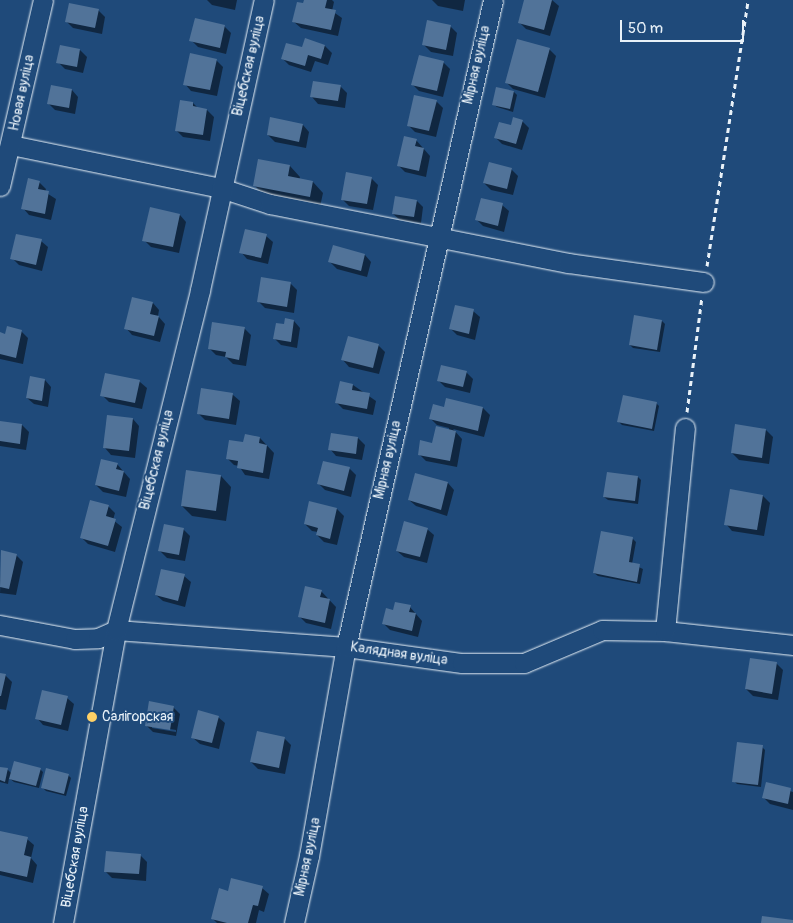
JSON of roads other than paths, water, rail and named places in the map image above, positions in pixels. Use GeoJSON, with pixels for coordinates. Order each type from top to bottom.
{"type":"FeatureCollection","features":[{"type":"Feature","properties":{"kind":"street","name":"Новая вуліца"},"geometry":{"type":"LineString","coordinates":[[0,186],[43,0]]}},
{"type":"Feature","properties":{"kind":"street","name":"Віцебская вуліца"},"geometry":{"type":"LineString","coordinates":[[63,923],[116,630],[200,290],[264,0]]}},
{"type":"Feature","properties":{"kind":"street","name":"Мірная вуліца"},"geometry":{"type":"LineString","coordinates":[[294,923],[309,856],[346,647],[493,0]]}},
{"type":"Feature","properties":{"kind":"street"},"geometry":{"type":"LineString","coordinates":[[11,145],[221,188],[270,204],[568,263],[704,282]]}},
{"type":"Feature","properties":{"kind":"street"},"geometry":{"type":"LineString","coordinates":[[665,631],[685,428]]}},
{"type":"Feature","properties":{"kind":"street","name":"Калядная вуліца"},"geometry":{"type":"LineString","coordinates":[[0,625],[75,639],[98,638],[116,630],[346,647],[462,662],[524,663],[602,630],[665,631],[793,645]]}},
{"type":"Feature","properties":{"kind":"place","name":"Салігорская"},"geometry":{"type":"Point","coordinates":[92,717]}}]}
